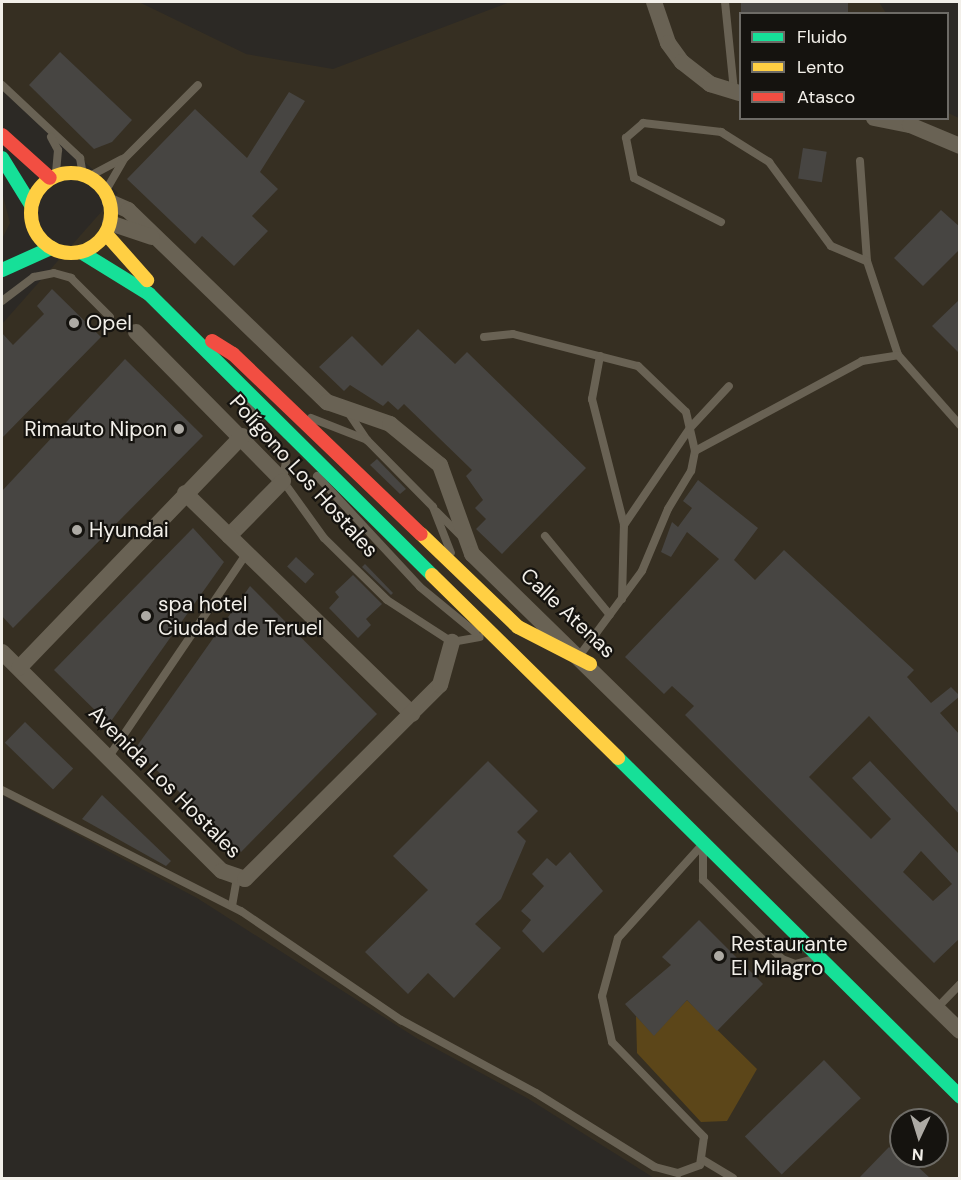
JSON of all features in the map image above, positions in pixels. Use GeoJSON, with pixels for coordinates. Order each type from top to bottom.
{"type":"FeatureCollection","features":[{"type":"Feature","properties":{"kind":"main road"},"geometry":{"type":"LineString","coordinates":[[2,135],[53,177],[86,176],[107,197],[108,228],[212,341],[960,1074]]}},
{"type":"Feature","properties":{"kind":"main road"},"geometry":{"type":"LineString","coordinates":[[2,158],[31,206],[32,225],[51,248]]}},
{"type":"Feature","properties":{"kind":"main road"},"geometry":{"type":"LineString","coordinates":[[31,206],[53,177]]}},
{"type":"Feature","properties":{"kind":"main road"},"geometry":{"type":"LineString","coordinates":[[2,268],[32,225]]}},
{"type":"Feature","properties":{"kind":"main road"},"geometry":{"type":"LineString","coordinates":[[81,252],[108,228]]}},
{"type":"Feature","properties":{"kind":"main road"},"geometry":{"type":"LineString","coordinates":[[2,268],[51,248],[81,252],[149,294],[960,1097]]}},
{"type":"Feature","properties":{"kind":"main road"},"geometry":{"type":"LineString","coordinates":[[212,341],[233,354],[518,627],[585,660]]}},
{"type":"Feature","properties":{"kind":"main road"},"geometry":{"type":"LineString","coordinates":[[912,1050],[960,1089]]}},
{"type":"Feature","properties":{"kind":"street"},"geometry":{"type":"LineString","coordinates":[[654,2],[668,43],[682,62],[711,84],[737,92]]}},
{"type":"Feature","properties":{"kind":"street"},"geometry":{"type":"LineString","coordinates":[[884,120],[910,125],[960,146]]}},
{"type":"Feature","properties":{"kind":"street","name":"Calle Atenas"},"geometry":{"type":"LineString","coordinates":[[107,197],[128,210],[159,239],[310,388],[348,412],[390,424],[440,465],[472,554],[585,660],[960,1030]]}},
{"type":"Feature","properties":{"kind":"street","name":"Calle Atenas"},"geometry":{"type":"LineString","coordinates":[[108,228],[159,239]]}},
{"type":"Feature","properties":{"kind":"street","name":"Polígono Los Hostales"},"geometry":{"type":"LineString","coordinates":[[136,332],[242,436],[283,481]]}},
{"type":"Feature","properties":{"kind":"street"},"geometry":{"type":"LineString","coordinates":[[19,668],[242,436]]}},
{"type":"Feature","properties":{"kind":"street"},"geometry":{"type":"LineString","coordinates":[[228,536],[283,481]]}},
{"type":"Feature","properties":{"kind":"street"},"geometry":{"type":"LineString","coordinates":[[185,493],[412,714]]}},
{"type":"Feature","properties":{"kind":"street","name":"Avenida Los Hostales"},"geometry":{"type":"LineString","coordinates":[[2,652],[222,872],[237,879],[254,873],[440,685],[452,642]]}},
{"type":"Feature","properties":{"kind":"lane"},"geometry":{"type":"LineString","coordinates":[[725,2],[737,92]]}},
{"type":"Feature","properties":{"kind":"lane"},"geometry":{"type":"LineString","coordinates":[[2,85],[47,131],[80,158],[86,176],[125,158]]}},
{"type":"Feature","properties":{"kind":"lane"},"geometry":{"type":"LineString","coordinates":[[107,197],[125,158],[198,85]]}},
{"type":"Feature","properties":{"kind":"lane"},"geometry":{"type":"LineString","coordinates":[[721,222],[634,178],[626,138],[643,123],[721,132],[769,162],[831,246],[867,261]]}},
{"type":"Feature","properties":{"kind":"lane"},"geometry":{"type":"LineString","coordinates":[[47,131],[58,150],[53,177]]}},
{"type":"Feature","properties":{"kind":"lane"},"geometry":{"type":"LineString","coordinates":[[860,161],[867,261],[898,355],[960,425]]}},
{"type":"Feature","properties":{"kind":"lane"},"geometry":{"type":"LineString","coordinates":[[2,301],[34,277],[54,273],[71,278],[110,317]]}},
{"type":"Feature","properties":{"kind":"lane"},"geometry":{"type":"LineString","coordinates":[[149,294],[238,393],[286,461],[283,481]]}},
{"type":"Feature","properties":{"kind":"lane"},"geometry":{"type":"LineString","coordinates":[[484,337],[513,334],[638,366],[686,412],[695,451],[642,571],[610,615],[585,660]]}},
{"type":"Feature","properties":{"kind":"lane"},"geometry":{"type":"LineString","coordinates":[[695,451],[862,361],[898,355]]}},
{"type":"Feature","properties":{"kind":"lane"},"geometry":{"type":"LineString","coordinates":[[600,356],[592,399],[624,525],[622,599]]}},
{"type":"Feature","properties":{"kind":"lane"},"geometry":{"type":"LineString","coordinates":[[624,525],[690,428],[729,386]]}},
{"type":"Feature","properties":{"kind":"lane"},"geometry":{"type":"LineString","coordinates":[[292,410],[367,440]]}},
{"type":"Feature","properties":{"kind":"lane"},"geometry":{"type":"LineString","coordinates":[[348,412],[367,440],[466,542]]}},
{"type":"Feature","properties":{"kind":"lane"},"geometry":{"type":"LineString","coordinates":[[281,427],[341,507],[420,587],[480,637],[555,708],[585,726]]}},
{"type":"Feature","properties":{"kind":"lane","name":"Polígono Los Hostales"},"geometry":{"type":"LineString","coordinates":[[283,481],[324,538],[387,600],[452,642]]}},
{"type":"Feature","properties":{"kind":"lane"},"geometry":{"type":"LineString","coordinates":[[433,507],[457,568],[472,596]]}},
{"type":"Feature","properties":{"kind":"lane"},"geometry":{"type":"LineString","coordinates":[[545,536],[610,615]]}},
{"type":"Feature","properties":{"kind":"lane"},"geometry":{"type":"LineString","coordinates":[[108,758],[247,553]]}},
{"type":"Feature","properties":{"kind":"lane"},"geometry":{"type":"LineString","coordinates":[[452,642],[480,637]]}},
{"type":"Feature","properties":{"kind":"lane"},"geometry":{"type":"LineString","coordinates":[[2,790],[232,906],[401,1020],[536,1093],[655,1167],[685,1172],[704,1160]]}},
{"type":"Feature","properties":{"kind":"lane"},"geometry":{"type":"LineString","coordinates":[[704,843],[703,880],[782,959],[795,964],[819,958]]}},
{"type":"Feature","properties":{"kind":"lane"},"geometry":{"type":"LineString","coordinates":[[704,843],[618,938],[606,969],[602,1008],[612,1042],[700,1130],[704,1160],[733,1179]]}},
{"type":"Feature","properties":{"kind":"lane"},"geometry":{"type":"LineString","coordinates":[[232,906],[237,879]]}},
{"type":"Feature","properties":{"kind":"lane"},"geometry":{"type":"LineString","coordinates":[[937,1008],[960,984]]}},
{"type":"Feature","properties":{"kind":"shaded area"},"geometry":{"type":"Polygon","coordinates":[[[2,2],[139,2],[246,54],[333,69],[510,2],[879,2],[885,12],[739,12],[739,120],[949,120],[949,113],[959,118],[959,1178],[654,1178],[527,1098],[418,1039],[197,898],[2,795],[2,324],[118,193],[2,85],[2,2]]]}},
{"type":"Feature","properties":{"kind":"shaded area"},"geometry":{"type":"Polygon","coordinates":[[[2,192],[10,223],[2,239],[2,192]]]}},
{"type":"Feature","properties":{"kind":"shaded area"},"geometry":{"type":"Polygon","coordinates":[[[687,1000],[757,1069],[727,1121],[701,1122],[637,1053],[636,1016],[654,1035],[687,1000]]]}},
{"type":"Feature","properties":{"kind":"building"},"geometry":{"type":"Polygon","coordinates":[[[741,2],[848,2],[848,12],[741,12],[741,2]]]}},
{"type":"Feature","properties":{"kind":"building"},"geometry":{"type":"Polygon","coordinates":[[[60,52],[132,120],[112,142],[94,149],[29,85],[60,52]]]}},
{"type":"Feature","properties":{"kind":"building"},"geometry":{"type":"Polygon","coordinates":[[[289,92],[305,101],[260,172],[278,189],[252,216],[268,231],[234,266],[202,236],[195,244],[127,179],[195,109],[247,158],[289,92]]]}},
{"type":"Feature","properties":{"kind":"building"},"geometry":{"type":"Polygon","coordinates":[[[803,148],[827,152],[822,182],[798,179],[803,148]]]}},
{"type":"Feature","properties":{"kind":"building"},"geometry":{"type":"Polygon","coordinates":[[[941,210],[960,227],[960,249],[923,286],[894,258],[941,210]]]}},
{"type":"Feature","properties":{"kind":"building"},"geometry":{"type":"Polygon","coordinates":[[[52,289],[101,337],[2,438],[2,333],[13,345],[44,314],[37,306],[52,289]]]}},
{"type":"Feature","properties":{"kind":"building"},"geometry":{"type":"Polygon","coordinates":[[[960,299],[960,354],[932,326],[960,299]]]}},
{"type":"Feature","properties":{"kind":"building"},"geometry":{"type":"Polygon","coordinates":[[[418,329],[455,364],[467,352],[586,468],[502,554],[476,529],[486,519],[475,508],[483,500],[466,476],[472,470],[404,404],[398,410],[388,401],[383,406],[350,385],[344,391],[319,367],[352,336],[382,366],[418,329]]]}},
{"type":"Feature","properties":{"kind":"building"},"geometry":{"type":"Polygon","coordinates":[[[125,359],[203,436],[13,628],[2,616],[2,491],[125,359]]]}},
{"type":"Feature","properties":{"kind":"building"},"geometry":{"type":"Polygon","coordinates":[[[377,459],[406,489],[400,494],[370,465],[377,459]]]}},
{"type":"Feature","properties":{"kind":"building"},"geometry":{"type":"Polygon","coordinates":[[[698,480],[758,528],[734,560],[755,580],[784,550],[914,670],[907,677],[931,703],[951,687],[960,696],[940,713],[960,735],[960,815],[869,716],[809,777],[871,839],[891,819],[852,778],[870,761],[960,855],[960,938],[934,963],[685,715],[694,706],[672,686],[664,694],[625,657],[719,559],[687,532],[671,557],[661,552],[672,522],[678,527],[692,508],[683,501],[698,480]],[[921,851],[903,872],[933,901],[952,884],[921,851]]]}},
{"type":"Feature","properties":{"kind":"building","name":"spa hotel Ciudad de Teruel"},"geometry":{"type":"Polygon","coordinates":[[[193,528],[224,562],[109,724],[54,670],[193,528]]]}},
{"type":"Feature","properties":{"kind":"building"},"geometry":{"type":"Polygon","coordinates":[[[296,557],[314,574],[305,584],[287,567],[296,557]]]}},
{"type":"Feature","properties":{"kind":"building"},"geometry":{"type":"Polygon","coordinates":[[[365,564],[393,593],[391,595],[362,567],[365,564]]]}},
{"type":"Feature","properties":{"kind":"building"},"geometry":{"type":"Polygon","coordinates":[[[353,575],[382,604],[366,619],[371,625],[358,638],[329,608],[339,597],[335,592],[353,575]]]}},
{"type":"Feature","properties":{"kind":"building"},"geometry":{"type":"Polygon","coordinates":[[[250,586],[377,714],[241,852],[135,749],[250,586]]]}},
{"type":"Feature","properties":{"kind":"building"},"geometry":{"type":"Polygon","coordinates":[[[25,722],[73,769],[53,789],[5,743],[25,722]]]}},
{"type":"Feature","properties":{"kind":"building"},"geometry":{"type":"Polygon","coordinates":[[[488,761],[538,811],[517,832],[526,841],[501,899],[475,924],[501,948],[454,998],[428,973],[408,994],[365,952],[428,890],[393,856],[488,761]]]}},
{"type":"Feature","properties":{"kind":"building"},"geometry":{"type":"Polygon","coordinates":[[[102,795],[171,861],[166,866],[82,819],[102,795]]]}},
{"type":"Feature","properties":{"kind":"building"},"geometry":{"type":"Polygon","coordinates":[[[570,852],[603,891],[543,953],[522,931],[531,920],[521,911],[544,886],[532,874],[547,858],[556,866],[570,852]]]}},
{"type":"Feature","properties":{"kind":"building"},"geometry":{"type":"Polygon","coordinates":[[[699,920],[763,984],[717,1031],[687,1000],[654,1036],[625,1004],[671,965],[662,957],[699,920]]]}},
{"type":"Feature","properties":{"kind":"building"},"geometry":{"type":"Polygon","coordinates":[[[824,1060],[861,1098],[782,1175],[745,1136],[824,1060]]]}},
{"type":"Feature","properties":{"kind":"building"},"geometry":{"type":"Polygon","coordinates":[[[889,1147],[889,1168],[919,1168],[931,1179],[858,1179],[889,1147]]]}},
{"type":"Feature","properties":{"kind":"traffic: fast"},"geometry":{"type":"LineString","coordinates":[[2,158],[31,205]]}},
{"type":"Feature","properties":{"kind":"traffic: fast"},"geometry":{"type":"LineString","coordinates":[[2,270],[51,248]]}},
{"type":"Feature","properties":{"kind":"traffic: fast"},"geometry":{"type":"LineString","coordinates":[[81,252],[149,294],[432,575]]}},
{"type":"Feature","properties":{"kind":"traffic: fast"},"geometry":{"type":"LineString","coordinates":[[618,758],[960,1097]]}},
{"type":"Feature","properties":{"kind":"traffic: slow"},"geometry":{"type":"LineString","coordinates":[[71,173],[86,176],[99,185],[108,198],[111,213],[108,228],[99,241],[86,250],[71,253],[56,250],[43,241],[34,228],[31,213],[34,198],[43,185],[56,176],[71,173]]}},
{"type":"Feature","properties":{"kind":"traffic: slow"},"geometry":{"type":"LineString","coordinates":[[106,234],[147,280]]}},
{"type":"Feature","properties":{"kind":"traffic: slow"},"geometry":{"type":"LineString","coordinates":[[421,534],[518,627],[590,664]]}},
{"type":"Feature","properties":{"kind":"traffic: slow"},"geometry":{"type":"LineString","coordinates":[[432,575],[618,758]]}},
{"type":"Feature","properties":{"kind":"traffic: jam"},"geometry":{"type":"LineString","coordinates":[[2,135],[50,178]]}},
{"type":"Feature","properties":{"kind":"traffic: jam"},"geometry":{"type":"LineString","coordinates":[[212,341],[233,354],[421,534]]}},
{"type":"Feature","properties":{"kind":"place","name":"Opel"},"geometry":{"type":"Point","coordinates":[74,323]}},
{"type":"Feature","properties":{"kind":"place","name":"Rimauto Nipon"},"geometry":{"type":"Point","coordinates":[179,429]}},
{"type":"Feature","properties":{"kind":"place","name":"Hyundai"},"geometry":{"type":"Point","coordinates":[77,530]}},
{"type":"Feature","properties":{"kind":"place","name":"spa hotel Ciudad de Teruel"},"geometry":{"type":"Point","coordinates":[146,616]}},
{"type":"Feature","properties":{"kind":"place","name":"Restaurante El Milagro"},"geometry":{"type":"Point","coordinates":[719,956]}}]}
